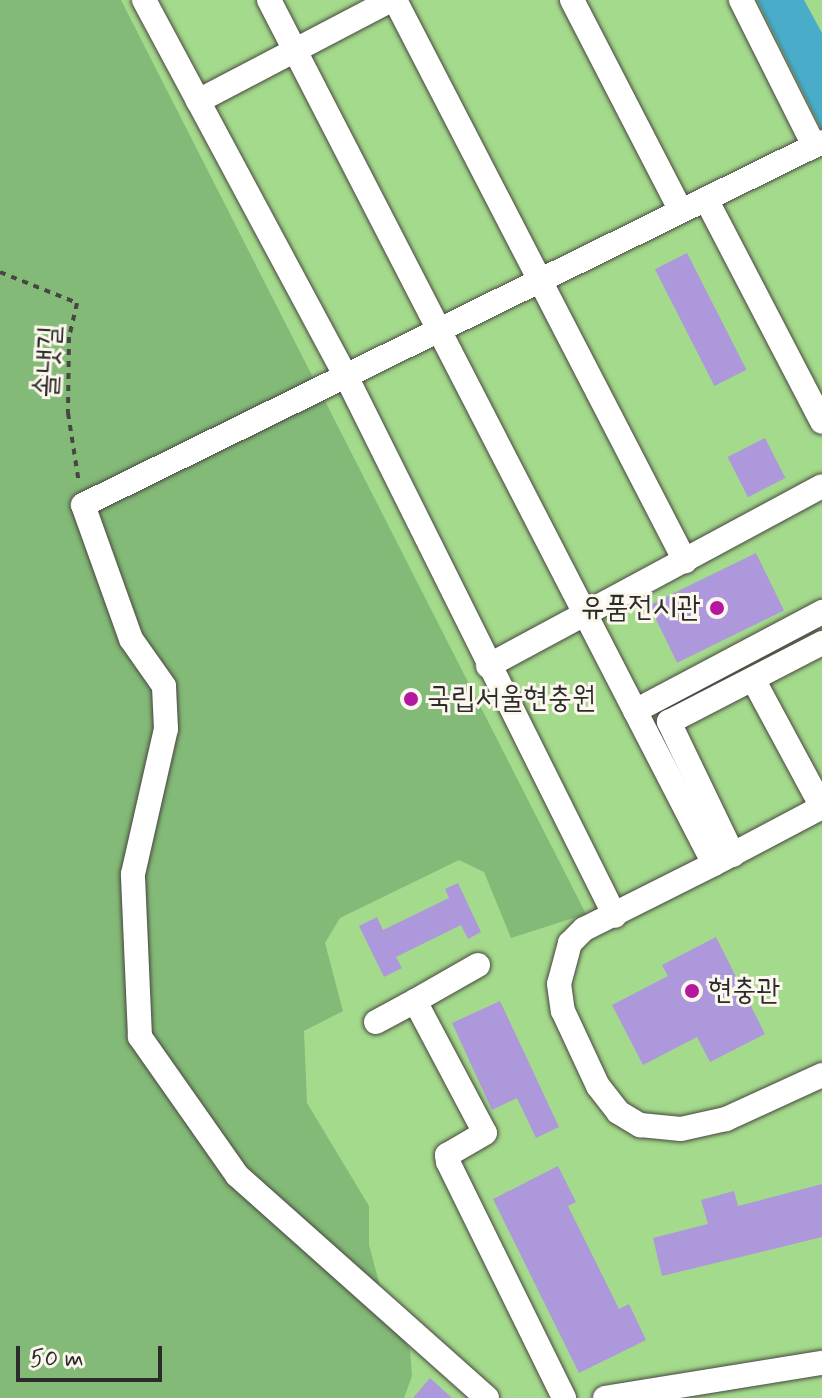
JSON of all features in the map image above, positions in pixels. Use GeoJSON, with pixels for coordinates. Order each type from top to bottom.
{"type":"FeatureCollection","features":[{"type":"Feature","properties":{"kind":"lane"},"geometry":{"type":"LineString","coordinates":[[144,0],[346,376],[615,916]]}},
{"type":"Feature","properties":{"kind":"lane"},"geometry":{"type":"LineString","coordinates":[[269,0],[635,711],[724,860]]}},
{"type":"Feature","properties":{"kind":"lane"},"geometry":{"type":"LineString","coordinates":[[198,101],[393,0],[537,282],[685,561]]}},
{"type":"Feature","properties":{"kind":"lane"},"geometry":{"type":"LineString","coordinates":[[572,0],[681,211]]}},
{"type":"Feature","properties":{"kind":"lane"},"geometry":{"type":"LineString","coordinates":[[487,1398],[237,1175],[140,1037],[133,874],[166,729],[164,686],[131,639],[83,505],[818,144],[741,0]]}},
{"type":"Feature","properties":{"kind":"lane"},"geometry":{"type":"LineString","coordinates":[[706,199],[822,422]]}},
{"type":"Feature","properties":{"kind":"lane"},"geometry":{"type":"LineString","coordinates":[[488,666],[586,616],[822,486]]}},
{"type":"Feature","properties":{"kind":"lane"},"geometry":{"type":"LineString","coordinates":[[635,711],[822,612]]}},
{"type":"Feature","properties":{"kind":"lane"},"geometry":{"type":"LineString","coordinates":[[724,860],[669,722],[822,643]]}},
{"type":"Feature","properties":{"kind":"lane"},"geometry":{"type":"LineString","coordinates":[[753,679],[822,807],[615,916],[584,929],[570,943],[559,984],[573,1036],[598,1086],[618,1112],[657,1130],[681,1129],[726,1119],[822,1075]]}},
{"type":"Feature","properties":{"kind":"lane"},"geometry":{"type":"LineString","coordinates":[[376,1022],[478,965]]}},
{"type":"Feature","properties":{"kind":"lane"},"geometry":{"type":"LineString","coordinates":[[415,1001],[485,1133],[447,1155],[448,1162],[564,1398]]}},
{"type":"Feature","properties":{"kind":"lane"},"geometry":{"type":"LineString","coordinates":[[605,1398],[822,1363]]}},
{"type":"Feature","properties":{"kind":"path","name":"솔냇길"},"geometry":{"type":"LineString","coordinates":[[0,272],[77,303],[69,337],[68,413],[83,505]]}},
{"type":"Feature","properties":{"kind":"green space","name":"국립서울현충원"},"geometry":{"type":"Polygon","coordinates":[[[0,0],[822,0],[822,1398],[0,1398],[0,0]]]}},
{"type":"Feature","properties":{"kind":"green space"},"geometry":{"type":"Polygon","coordinates":[[[0,0],[121,0],[586,914],[511,938],[484,872],[459,860],[340,918],[325,943],[343,1011],[304,1031],[307,1103],[369,1206],[369,1245],[388,1316],[410,1349],[412,1376],[404,1398],[0,1398],[0,0]]]}},
{"type":"Feature","properties":{"kind":"water"},"geometry":{"type":"Polygon","coordinates":[[[757,0],[804,0],[822,33],[822,130],[757,0]]]}},
{"type":"Feature","properties":{"kind":"building"},"geometry":{"type":"Polygon","coordinates":[[[687,253],[746,370],[714,386],[655,269],[687,253]]]}},
{"type":"Feature","properties":{"kind":"building"},"geometry":{"type":"Polygon","coordinates":[[[765,438],[785,478],[748,497],[728,457],[765,438]]]}},
{"type":"Feature","properties":{"kind":"building","name":"유품전시관"},"geometry":{"type":"Polygon","coordinates":[[[756,553],[784,611],[677,663],[649,605],[756,553]]]}},
{"type":"Feature","properties":{"kind":"building"},"geometry":{"type":"Polygon","coordinates":[[[458,883],[481,932],[468,939],[461,925],[396,957],[402,968],[384,977],[359,926],[377,917],[383,930],[449,898],[445,889],[458,883]]]}},
{"type":"Feature","properties":{"kind":"building","name":"현충관"},"geometry":{"type":"Polygon","coordinates":[[[716,937],[765,1034],[710,1062],[697,1037],[643,1065],[612,1005],[668,976],[662,965],[716,937]]]}},
{"type":"Feature","properties":{"kind":"building"},"geometry":{"type":"Polygon","coordinates":[[[500,1001],[559,1127],[536,1138],[517,1098],[492,1110],[452,1023],[500,1001]]]}},
{"type":"Feature","properties":{"kind":"building"},"geometry":{"type":"Polygon","coordinates":[[[558,1166],[576,1202],[568,1206],[619,1309],[629,1304],[646,1340],[579,1373],[493,1199],[558,1166]]]}},
{"type":"Feature","properties":{"kind":"building"},"geometry":{"type":"Polygon","coordinates":[[[822,1184],[822,1237],[662,1276],[653,1238],[708,1224],[701,1200],[734,1191],[738,1206],[822,1184]]]}},
{"type":"Feature","properties":{"kind":"building"},"geometry":{"type":"Polygon","coordinates":[[[430,1378],[452,1398],[413,1398],[430,1378]]]}},
{"type":"Feature","properties":{"kind":"place","name":"유품전시관"},"geometry":{"type":"Point","coordinates":[717,608]}},
{"type":"Feature","properties":{"kind":"place","name":"국립서울현충원"},"geometry":{"type":"Point","coordinates":[411,699]}},
{"type":"Feature","properties":{"kind":"place","name":"현충관"},"geometry":{"type":"Point","coordinates":[692,991]}}]}
